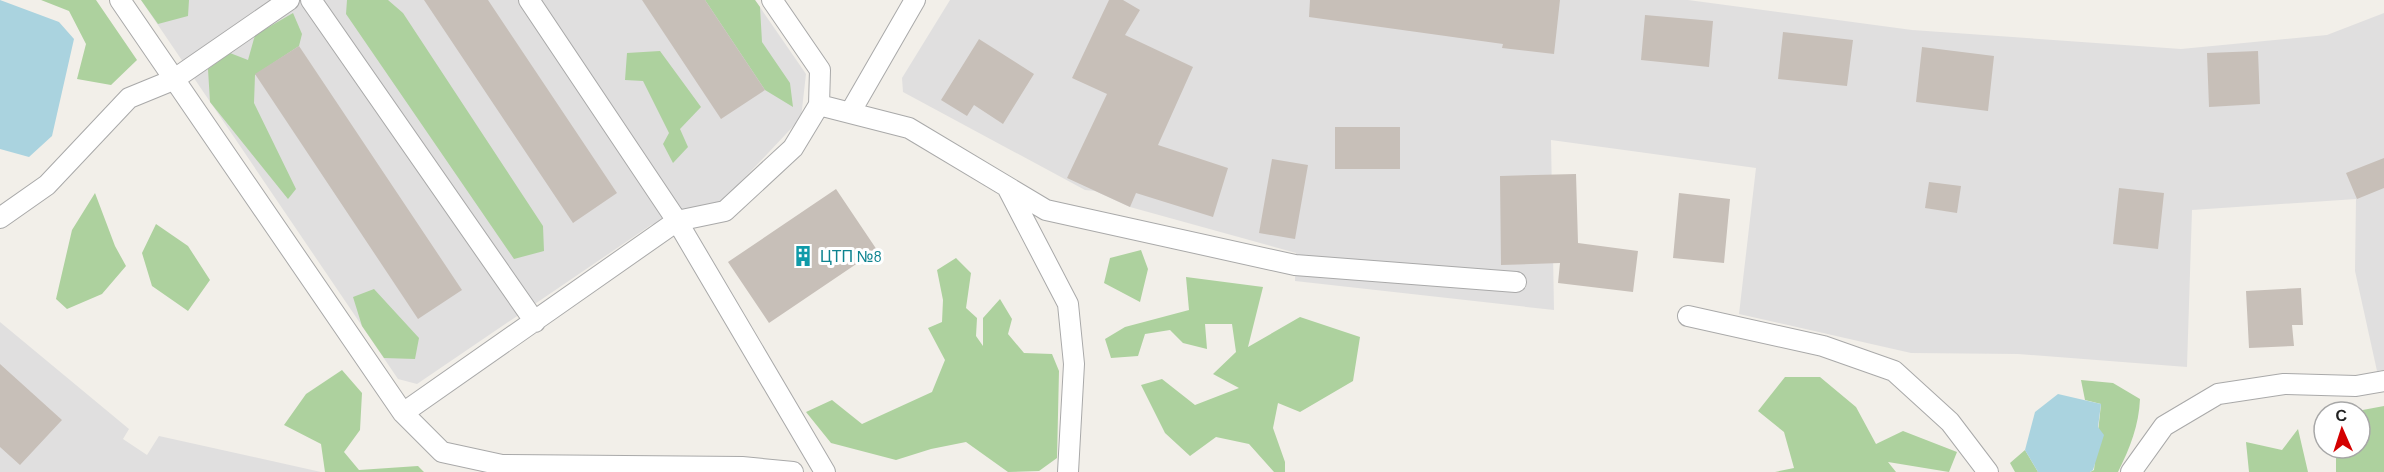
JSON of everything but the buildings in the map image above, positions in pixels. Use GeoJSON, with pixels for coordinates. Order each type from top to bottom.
{"type":"FeatureCollection","features":[{"type":"Feature","properties":{"kind":"lane"},"geometry":{"type":"LineString","coordinates":[[120,0],[403,413],[442,452],[502,465],[742,467],[793,472]]}},
{"type":"Feature","properties":{"kind":"lane"},"geometry":{"type":"LineString","coordinates":[[0,218],[47,185],[129,98],[173,80],[289,0]]}},
{"type":"Feature","properties":{"kind":"lane"},"geometry":{"type":"LineString","coordinates":[[311,0],[535,322]]}},
{"type":"Feature","properties":{"kind":"lane"},"geometry":{"type":"LineString","coordinates":[[529,0],[677,221],[825,472]]}},
{"type":"Feature","properties":{"kind":"lane"},"geometry":{"type":"LineString","coordinates":[[851,111],[915,0]]}},
{"type":"Feature","properties":{"kind":"lane"},"geometry":{"type":"LineString","coordinates":[[403,413],[677,221],[725,211],[793,148],[819,105],[820,70],[780,3]]}},
{"type":"Feature","properties":{"kind":"lane"},"geometry":{"type":"LineString","coordinates":[[819,105],[851,111],[909,128],[1046,210],[1295,265],[1516,282]]}},
{"type":"Feature","properties":{"kind":"lane"},"geometry":{"type":"LineString","coordinates":[[1007,187],[1068,304],[1074,364],[1068,472]]}},
{"type":"Feature","properties":{"kind":"lane"},"geometry":{"type":"LineString","coordinates":[[1688,316],[1823,346],[1894,371],[1950,422],[1988,472]]}},
{"type":"Feature","properties":{"kind":"lane"},"geometry":{"type":"LineString","coordinates":[[2131,472],[2164,426],[2218,394],[2284,384],[2356,386],[2384,381]]}},
{"type":"Feature","properties":{"kind":"shaded area"},"geometry":{"type":"Polygon","coordinates":[[[141,0],[755,0],[806,74],[801,118],[719,205],[651,225],[417,384],[398,379],[141,0]]]}},
{"type":"Feature","properties":{"kind":"shaded area"},"geometry":{"type":"Polygon","coordinates":[[[950,0],[1688,0],[1912,30],[2181,49],[2327,35],[2384,13],[2384,370],[2377,371],[2355,271],[2356,199],[2192,210],[2187,367],[2018,354],[1911,353],[1739,314],[1756,168],[1551,140],[1554,310],[1295,281],[1296,253],[1130,207],[1095,191],[1085,190],[903,92],[902,78],[950,0]]]}},
{"type":"Feature","properties":{"kind":"shaded area"},"geometry":{"type":"Polygon","coordinates":[[[0,322],[129,429],[123,439],[147,455],[159,436],[321,472],[0,472],[0,322]]]}},
{"type":"Feature","properties":{"kind":"green space"},"geometry":{"type":"Polygon","coordinates":[[[41,0],[96,0],[137,60],[111,85],[77,79],[86,44],[69,11],[41,0]]]}},
{"type":"Feature","properties":{"kind":"green space"},"geometry":{"type":"Polygon","coordinates":[[[141,0],[189,0],[188,16],[158,24],[141,0]]]}},
{"type":"Feature","properties":{"kind":"green space"},"geometry":{"type":"Polygon","coordinates":[[[347,0],[388,0],[403,13],[543,226],[544,251],[514,259],[346,14],[347,0]]]}},
{"type":"Feature","properties":{"kind":"green space"},"geometry":{"type":"Polygon","coordinates":[[[705,0],[755,0],[760,7],[762,42],[790,83],[793,107],[765,90],[705,0]]]}},
{"type":"Feature","properties":{"kind":"green space"},"geometry":{"type":"Polygon","coordinates":[[[293,13],[302,34],[299,46],[255,75],[254,103],[296,189],[288,199],[210,102],[208,69],[230,53],[248,60],[255,35],[293,13]]]}},
{"type":"Feature","properties":{"kind":"green space"},"geometry":{"type":"Polygon","coordinates":[[[660,51],[701,107],[680,129],[688,147],[673,163],[663,144],[669,133],[643,81],[625,80],[627,53],[660,51]]]}},
{"type":"Feature","properties":{"kind":"green space"},"geometry":{"type":"Polygon","coordinates":[[[95,193],[115,246],[126,266],[102,294],[67,309],[56,299],[72,230],[95,193]]]}},
{"type":"Feature","properties":{"kind":"green space"},"geometry":{"type":"Polygon","coordinates":[[[156,224],[188,246],[210,280],[188,311],[152,286],[142,253],[156,224]]]}},
{"type":"Feature","properties":{"kind":"green space"},"geometry":{"type":"Polygon","coordinates":[[[1141,250],[1148,269],[1140,302],[1104,283],[1110,258],[1141,250]]]}},
{"type":"Feature","properties":{"kind":"green space"},"geometry":{"type":"Polygon","coordinates":[[[956,258],[971,273],[966,308],[977,318],[976,336],[983,346],[983,318],[1000,299],[1012,319],[1008,334],[1024,353],[1052,354],[1059,371],[1057,458],[1039,471],[1008,472],[966,442],[931,449],[896,460],[831,443],[806,412],[832,400],[862,424],[932,392],[945,360],[928,328],[942,322],[943,300],[937,270],[956,258]]]}},
{"type":"Feature","properties":{"kind":"green space"},"geometry":{"type":"Polygon","coordinates":[[[1186,277],[1263,287],[1248,347],[1300,317],[1360,337],[1353,381],[1300,412],[1278,403],[1273,428],[1285,462],[1285,472],[1274,472],[1249,444],[1216,437],[1190,456],[1165,433],[1141,385],[1162,379],[1195,405],[1239,388],[1213,374],[1236,352],[1232,324],[1205,324],[1207,349],[1183,343],[1170,330],[1145,334],[1138,356],[1111,358],[1105,339],[1125,327],[1189,310],[1186,277]]]}},
{"type":"Feature","properties":{"kind":"green space"},"geometry":{"type":"Polygon","coordinates":[[[374,289],[419,338],[415,359],[384,358],[362,326],[353,297],[374,289]]]}},
{"type":"Feature","properties":{"kind":"green space"},"geometry":{"type":"Polygon","coordinates":[[[342,370],[362,393],[360,430],[344,452],[359,470],[418,466],[424,472],[325,472],[321,444],[284,425],[306,394],[342,370]]]}},
{"type":"Feature","properties":{"kind":"green space"},"geometry":{"type":"Polygon","coordinates":[[[1785,377],[1820,377],[1856,407],[1876,444],[1903,431],[1957,452],[1949,472],[1888,462],[1896,472],[1775,472],[1794,468],[1784,432],[1758,411],[1785,377]]]}},
{"type":"Feature","properties":{"kind":"green space"},"geometry":{"type":"Polygon","coordinates":[[[2081,380],[2113,383],[2140,399],[2133,436],[2118,472],[2090,472],[2094,470],[2101,404],[2085,400],[2081,380]]]}},
{"type":"Feature","properties":{"kind":"green space"},"geometry":{"type":"Polygon","coordinates":[[[2384,406],[2384,472],[2336,472],[2336,460],[2372,460],[2372,408],[2384,406]]]}},
{"type":"Feature","properties":{"kind":"green space"},"geometry":{"type":"Polygon","coordinates":[[[2298,429],[2308,472],[2249,472],[2246,442],[2282,450],[2298,429]]]}},
{"type":"Feature","properties":{"kind":"green space"},"geometry":{"type":"Polygon","coordinates":[[[2025,450],[2038,472],[2015,472],[2010,463],[2025,450]]]}},
{"type":"Feature","properties":{"kind":"water"},"geometry":{"type":"Polygon","coordinates":[[[0,0],[59,22],[74,39],[52,136],[29,157],[0,149],[0,0]]]}},
{"type":"Feature","properties":{"kind":"water"},"geometry":{"type":"Polygon","coordinates":[[[2058,394],[2101,404],[2098,427],[2104,435],[2093,470],[2090,472],[2038,472],[2025,450],[2035,412],[2058,394]]]}},
{"type":"Feature","properties":{"kind":"place","name":"ЦТП №8"},"geometry":{"type":"Point","coordinates":[803,256]}}]}
